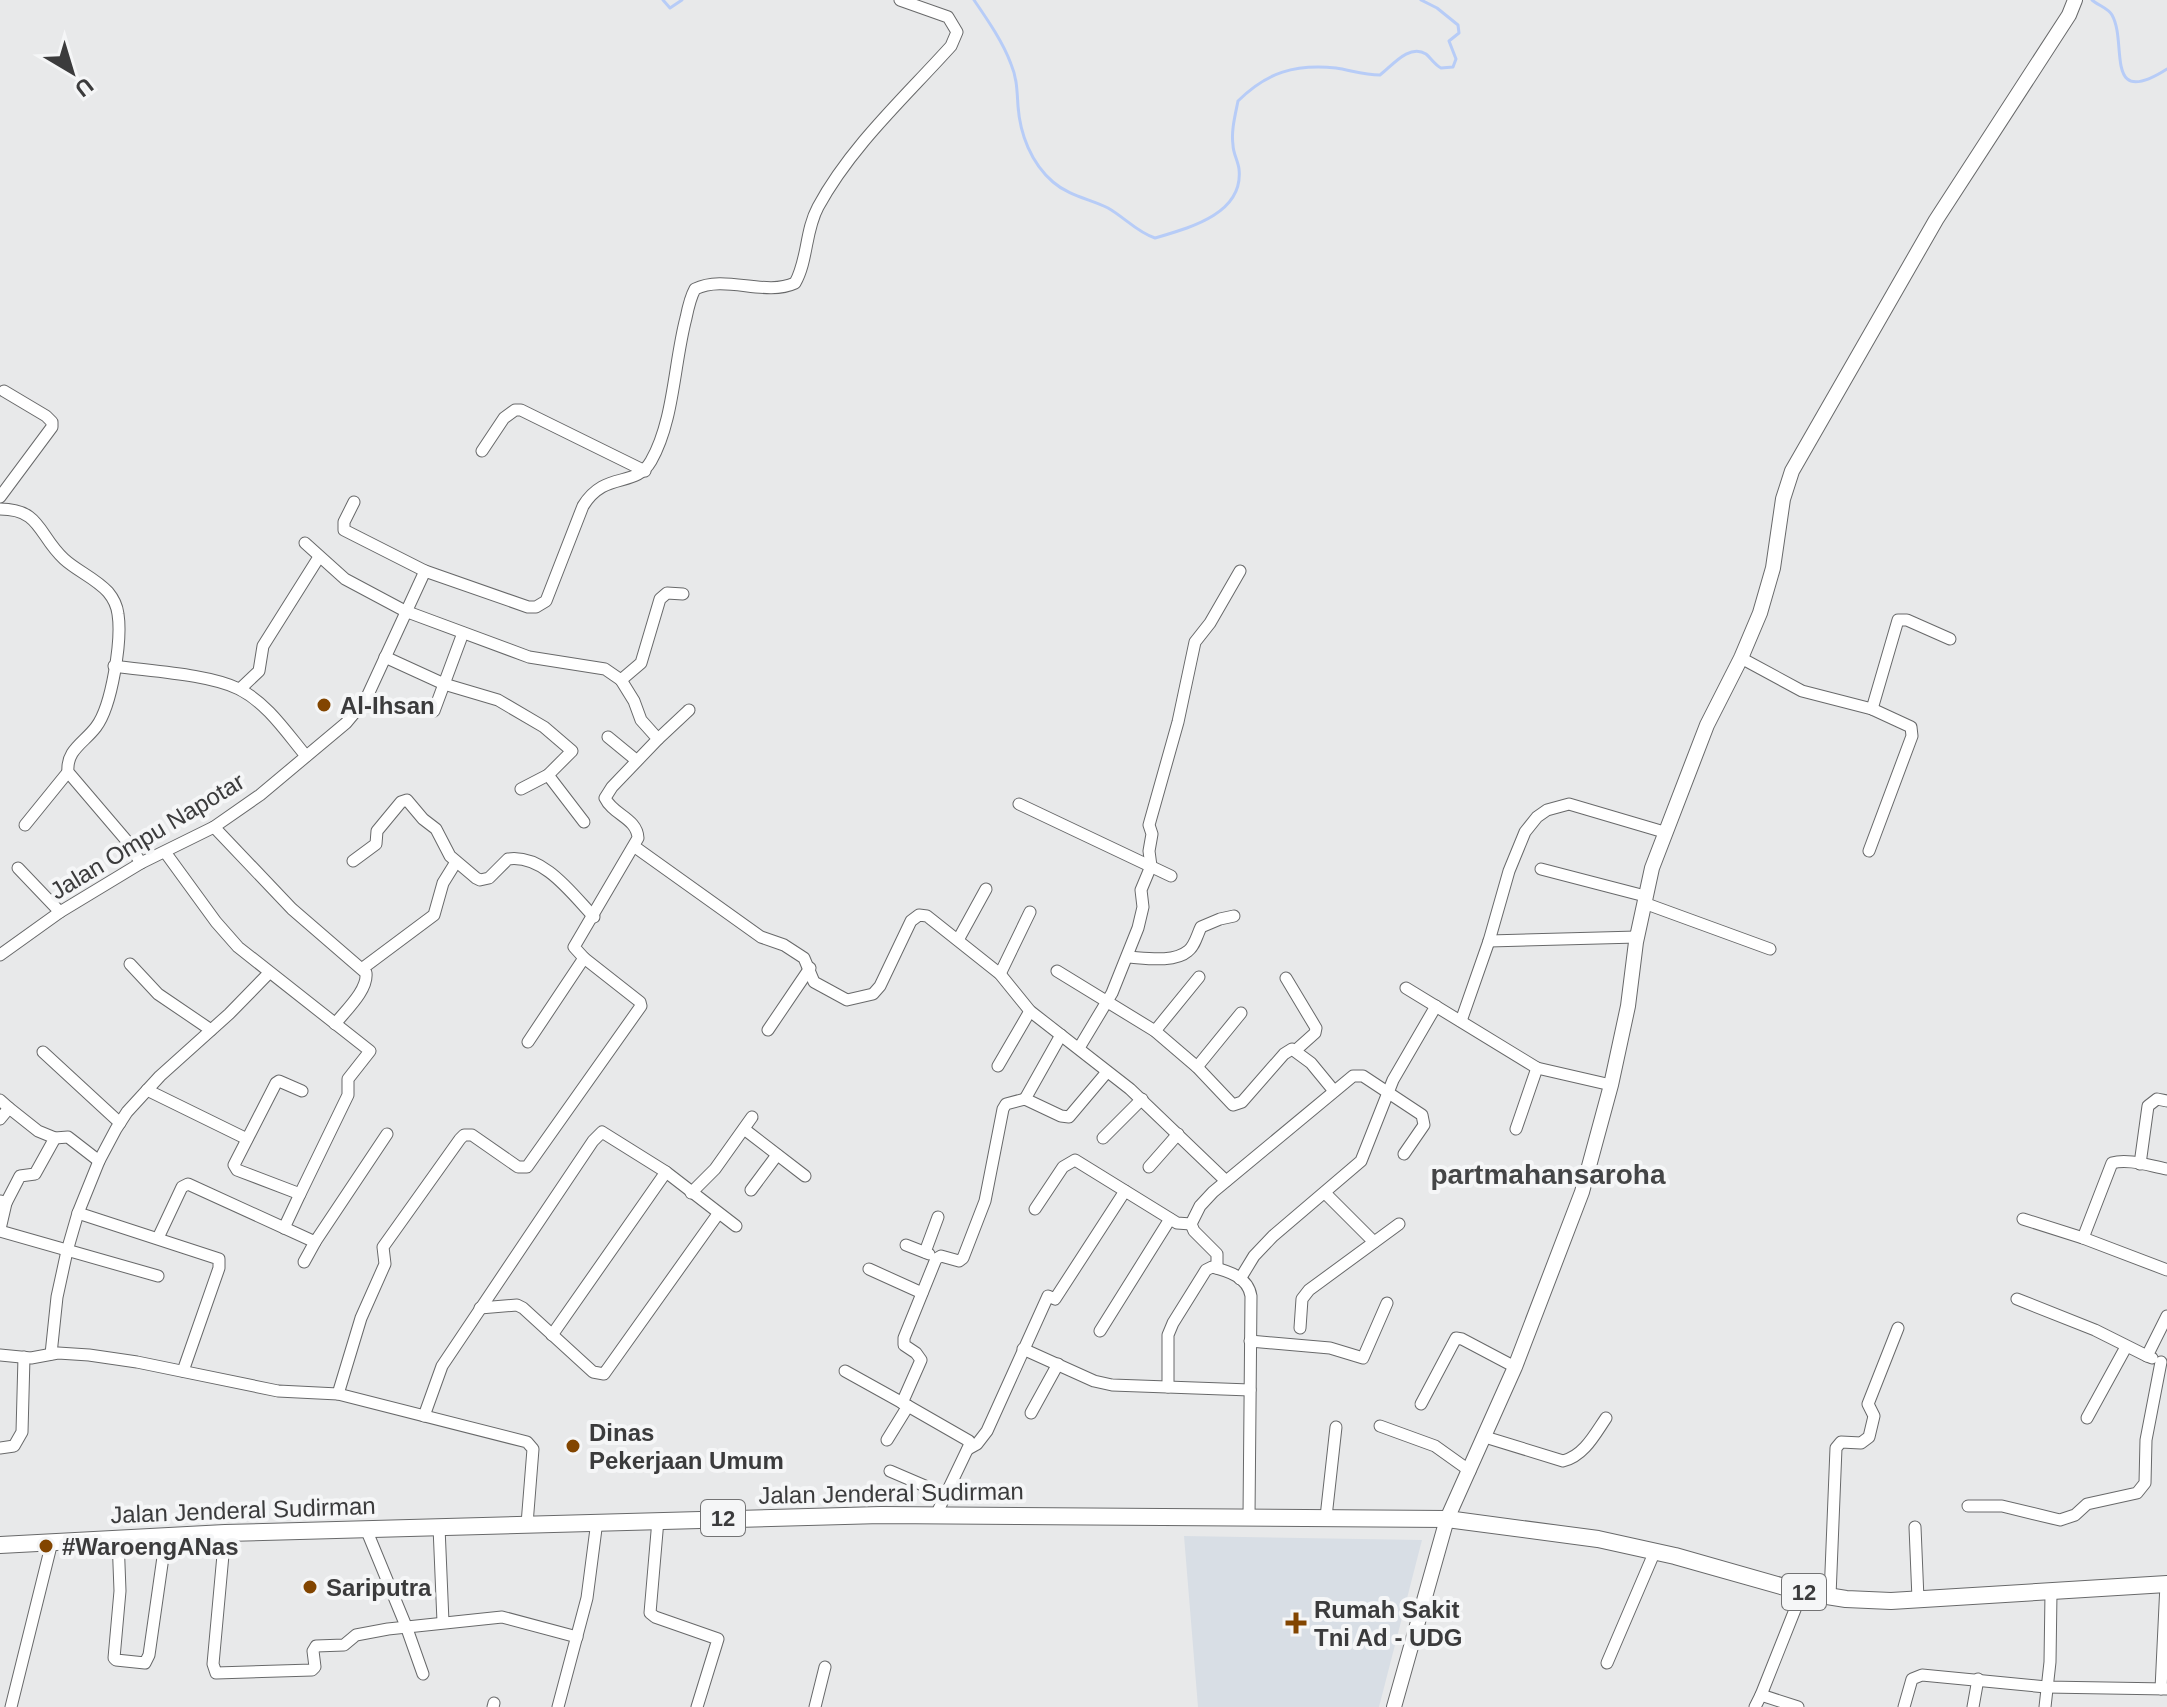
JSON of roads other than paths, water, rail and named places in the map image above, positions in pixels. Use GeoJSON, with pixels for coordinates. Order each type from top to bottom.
{"type":"FeatureCollection","features":[{"type":"Feature","properties":{"kind":"highway","name":"Jalan Jenderal Sudirman"},"geometry":{"type":"LineString","coordinates":[[0,1545],[225,1533],[597,1521],[936,1515],[1447,1519]]}},
{"type":"Feature","properties":{"kind":"highway","name":"12"},"geometry":{"type":"LineString","coordinates":[[1447,1519],[1584,1537],[1655,1551],[1802,1592],[1830,1596],[1891,1601],[2167,1584]]}},
{"type":"Feature","properties":{"kind":"main road"},"geometry":{"type":"LineString","coordinates":[[1394,1707],[1447,1519],[1515,1367],[1582,1192],[1611,1085],[1628,1006],[1637,937],[1664,832],[1707,725],[1760,613],[1773,568],[1783,499],[1792,471],[1936,220],[2069,15],[2075,0]]}},
{"type":"Feature","properties":{"kind":"street"},"geometry":{"type":"LineString","coordinates":[[354,502],[344,522],[344,530],[425,571],[528,607],[541,605],[550,593],[583,506],[591,493],[610,482],[638,476],[645,471],[662,437],[680,338],[692,293],[704,285],[776,287],[795,283],[808,232],[828,191],[859,147],[956,38],[954,24],[948,17],[900,0]]}},
{"type":"Feature","properties":{"kind":"street"},"geometry":{"type":"LineString","coordinates":[[0,497],[52,427],[46,416],[4,391]]}},
{"type":"Feature","properties":{"kind":"street"},"geometry":{"type":"LineString","coordinates":[[482,451],[504,418],[515,410],[521,410],[645,471]]}},
{"type":"Feature","properties":{"kind":"street"},"geometry":{"type":"LineString","coordinates":[[0,509],[17,509],[27,513],[65,560],[107,591],[118,614],[114,666],[100,721],[72,751],[67,764],[68,772],[126,840],[141,863]]}},
{"type":"Feature","properties":{"kind":"street"},"geometry":{"type":"LineString","coordinates":[[305,543],[345,579],[405,611],[529,657],[605,669],[621,680],[641,720],[658,739]]}},
{"type":"Feature","properties":{"kind":"street"},"geometry":{"type":"LineString","coordinates":[[240,689],[259,671],[263,646],[319,557]]}},
{"type":"Feature","properties":{"kind":"street","name":"Jalan Ompu Napotar"},"geometry":{"type":"LineString","coordinates":[[0,955],[60,912],[141,863],[214,827],[260,795],[360,709],[425,571]]}},
{"type":"Feature","properties":{"kind":"street"},"geometry":{"type":"LineString","coordinates":[[1079,1048],[1108,1000],[1128,957],[1143,907],[1141,890],[1151,866],[1149,851],[1152,834],[1149,825],[1178,722],[1193,649],[1240,571]]}},
{"type":"Feature","properties":{"kind":"street"},"geometry":{"type":"LineString","coordinates":[[621,680],[641,663],[660,599],[671,593],[683,594]]}},
{"type":"Feature","properties":{"kind":"street"},"geometry":{"type":"LineString","coordinates":[[1872,709],[1898,620],[1907,620],[1950,639]]}},
{"type":"Feature","properties":{"kind":"street"},"geometry":{"type":"LineString","coordinates":[[434,711],[463,633]]}},
{"type":"Feature","properties":{"kind":"street"},"geometry":{"type":"LineString","coordinates":[[385,657],[444,684],[498,700],[554,734],[572,752],[548,775],[521,789]]}},
{"type":"Feature","properties":{"kind":"street"},"geometry":{"type":"LineString","coordinates":[[1741,658],[1802,691],[1872,709],[1906,724],[1913,732],[1869,851]]}},
{"type":"Feature","properties":{"kind":"street"},"geometry":{"type":"LineString","coordinates":[[114,666],[217,682],[240,689],[261,705],[306,756]]}},
{"type":"Feature","properties":{"kind":"street"},"geometry":{"type":"LineString","coordinates":[[338,1394],[361,1318],[385,1264],[383,1247],[460,1139],[464,1135],[472,1135],[518,1167],[527,1167],[641,1006],[574,947],[638,838],[637,828],[608,805],[605,798],[636,760],[689,710]]}},
{"type":"Feature","properties":{"kind":"street"},"geometry":{"type":"LineString","coordinates":[[608,737],[636,760]]}},
{"type":"Feature","properties":{"kind":"street"},"geometry":{"type":"LineString","coordinates":[[25,825],[68,772]]}},
{"type":"Feature","properties":{"kind":"street"},"geometry":{"type":"LineString","coordinates":[[548,775],[584,822]]}},
{"type":"Feature","properties":{"kind":"street"},"geometry":{"type":"LineString","coordinates":[[353,861],[377,844],[377,831],[405,800],[436,829],[445,851],[480,880],[489,878],[508,859],[525,859],[558,880],[594,917]]}},
{"type":"Feature","properties":{"kind":"street"},"geometry":{"type":"LineString","coordinates":[[1019,804],[1171,876]]}},
{"type":"Feature","properties":{"kind":"street"},"geometry":{"type":"LineString","coordinates":[[1461,1021],[1509,871],[1525,832],[1537,817],[1547,810],[1569,804],[1664,832]]}},
{"type":"Feature","properties":{"kind":"street"},"geometry":{"type":"LineString","coordinates":[[214,827],[292,909],[363,968],[367,978],[364,985],[335,1024]]}},
{"type":"Feature","properties":{"kind":"street"},"geometry":{"type":"LineString","coordinates":[[635,847],[761,937],[784,945],[804,958],[814,982],[847,1000],[873,994],[880,986],[908,926],[916,916],[927,916],[1000,974],[1030,1011],[1142,1099],[1226,1181]]}},
{"type":"Feature","properties":{"kind":"street"},"geometry":{"type":"LineString","coordinates":[[165,852],[238,947],[370,1052],[347,1081],[348,1095],[284,1228]]}},
{"type":"Feature","properties":{"kind":"street"},"geometry":{"type":"LineString","coordinates":[[363,968],[434,915],[443,883],[456,862]]}},
{"type":"Feature","properties":{"kind":"street"},"geometry":{"type":"LineString","coordinates":[[18,868],[60,912]]}},
{"type":"Feature","properties":{"kind":"street"},"geometry":{"type":"LineString","coordinates":[[1541,869],[1645,900],[1770,949]]}},
{"type":"Feature","properties":{"kind":"street"},"geometry":{"type":"LineString","coordinates":[[958,940],[986,889]]}},
{"type":"Feature","properties":{"kind":"street"},"geometry":{"type":"LineString","coordinates":[[1000,974],[1030,912]]}},
{"type":"Feature","properties":{"kind":"street"},"geometry":{"type":"LineString","coordinates":[[1128,957],[1154,959],[1180,955],[1191,948],[1201,927],[1234,916]]}},
{"type":"Feature","properties":{"kind":"street"},"geometry":{"type":"LineString","coordinates":[[1489,941],[1637,937]]}},
{"type":"Feature","properties":{"kind":"street"},"geometry":{"type":"LineString","coordinates":[[528,1042],[584,958]]}},
{"type":"Feature","properties":{"kind":"street"},"geometry":{"type":"LineString","coordinates":[[130,964],[158,994],[211,1030]]}},
{"type":"Feature","properties":{"kind":"street"},"geometry":{"type":"LineString","coordinates":[[768,1030],[810,967]]}},
{"type":"Feature","properties":{"kind":"street"},"geometry":{"type":"LineString","coordinates":[[1057,971],[1155,1031],[1197,1067],[1229,1103],[1238,1105],[1289,1050],[1296,1050],[1311,1063],[1334,1091]]}},
{"type":"Feature","properties":{"kind":"street"},"geometry":{"type":"LineString","coordinates":[[51,1354],[57,1297],[78,1213],[99,1161],[120,1123],[147,1090],[269,973]]}},
{"type":"Feature","properties":{"kind":"street"},"geometry":{"type":"LineString","coordinates":[[1155,1031],[1199,977]]}},
{"type":"Feature","properties":{"kind":"street"},"geometry":{"type":"LineString","coordinates":[[1286,978],[1317,1030],[1296,1050]]}},
{"type":"Feature","properties":{"kind":"street"},"geometry":{"type":"LineString","coordinates":[[1406,988],[1537,1068],[1611,1085]]}},
{"type":"Feature","properties":{"kind":"street"},"geometry":{"type":"LineString","coordinates":[[1240,1279],[1254,1256],[1361,1161],[1387,1092],[1436,1006]]}},
{"type":"Feature","properties":{"kind":"street"},"geometry":{"type":"LineString","coordinates":[[998,1066],[1030,1011]]}},
{"type":"Feature","properties":{"kind":"street"},"geometry":{"type":"LineString","coordinates":[[1197,1067],[1241,1013]]}},
{"type":"Feature","properties":{"kind":"street"},"geometry":{"type":"LineString","coordinates":[[1025,1099],[1061,1035]]}},
{"type":"Feature","properties":{"kind":"street"},"geometry":{"type":"LineString","coordinates":[[43,1052],[120,1123]]}},
{"type":"Feature","properties":{"kind":"street"},"geometry":{"type":"LineString","coordinates":[[1516,1129],[1537,1068]]}},
{"type":"Feature","properties":{"kind":"street"},"geometry":{"type":"LineString","coordinates":[[906,1245],[937,1257],[959,1261],[963,1258],[985,1201],[1006,1104],[1025,1099],[1069,1117],[1107,1072]]}},
{"type":"Feature","properties":{"kind":"street"},"geometry":{"type":"LineString","coordinates":[[1217,1268],[1217,1254],[1191,1224],[1200,1206],[1334,1091],[1358,1075],[1417,1111],[1425,1120],[1404,1154]]}},
{"type":"Feature","properties":{"kind":"street"},"geometry":{"type":"LineString","coordinates":[[300,1194],[235,1168],[235,1161],[277,1082],[302,1091]]}},
{"type":"Feature","properties":{"kind":"street"},"geometry":{"type":"LineString","coordinates":[[147,1090],[247,1139]]}},
{"type":"Feature","properties":{"kind":"street"},"geometry":{"type":"LineString","coordinates":[[1103,1138],[1142,1099]]}},
{"type":"Feature","properties":{"kind":"street"},"geometry":{"type":"LineString","coordinates":[[2140,1164],[2148,1106],[2157,1099],[2167,1101]]}},
{"type":"Feature","properties":{"kind":"street"},"geometry":{"type":"LineString","coordinates":[[0,1119],[4,1104],[38,1131],[55,1138],[68,1137],[99,1161]]}},
{"type":"Feature","properties":{"kind":"street"},"geometry":{"type":"LineString","coordinates":[[691,1193],[715,1169],[752,1117]]}},
{"type":"Feature","properties":{"kind":"street"},"geometry":{"type":"LineString","coordinates":[[744,1129],[805,1176]]}},
{"type":"Feature","properties":{"kind":"street"},"geometry":{"type":"LineString","coordinates":[[424,1416],[442,1366],[602,1132],[666,1172],[736,1226]]}},
{"type":"Feature","properties":{"kind":"street"},"geometry":{"type":"LineString","coordinates":[[304,1262],[387,1134]]}},
{"type":"Feature","properties":{"kind":"street"},"geometry":{"type":"LineString","coordinates":[[1149,1167],[1178,1134]]}},
{"type":"Feature","properties":{"kind":"street"},"geometry":{"type":"LineString","coordinates":[[55,1138],[36,1173],[20,1176],[3,1202],[0,1230],[158,1276]]}},
{"type":"Feature","properties":{"kind":"street"},"geometry":{"type":"LineString","coordinates":[[751,1190],[777,1155]]}},
{"type":"Feature","properties":{"kind":"street"},"geometry":{"type":"LineString","coordinates":[[1035,1209],[1063,1167],[1075,1160],[1170,1219],[1181,1225],[1191,1224]]}},
{"type":"Feature","properties":{"kind":"street"},"geometry":{"type":"LineString","coordinates":[[2083,1238],[2112,1163],[2117,1161],[2167,1169]]}},
{"type":"Feature","properties":{"kind":"street"},"geometry":{"type":"LineString","coordinates":[[552,1335],[666,1172]]}},
{"type":"Feature","properties":{"kind":"street"},"geometry":{"type":"LineString","coordinates":[[158,1238],[182,1187],[188,1184],[315,1242]]}},
{"type":"Feature","properties":{"kind":"street"},"geometry":{"type":"LineString","coordinates":[[968,1449],[977,1444],[987,1431],[1048,1296],[1055,1299],[1125,1191]]}},
{"type":"Feature","properties":{"kind":"street"},"geometry":{"type":"LineString","coordinates":[[1325,1193],[1374,1242]]}},
{"type":"Feature","properties":{"kind":"street"},"geometry":{"type":"LineString","coordinates":[[78,1213],[214,1255],[220,1262],[183,1371]]}},
{"type":"Feature","properties":{"kind":"street"},"geometry":{"type":"LineString","coordinates":[[480,1308],[517,1305],[593,1372],[604,1374],[718,1214]]}},
{"type":"Feature","properties":{"kind":"street"},"geometry":{"type":"LineString","coordinates":[[925,1252],[938,1217]]}},
{"type":"Feature","properties":{"kind":"street"},"geometry":{"type":"LineString","coordinates":[[1100,1331],[1170,1219]]}},
{"type":"Feature","properties":{"kind":"street"},"geometry":{"type":"LineString","coordinates":[[2023,1219],[2167,1270]]}},
{"type":"Feature","properties":{"kind":"street"},"geometry":{"type":"LineString","coordinates":[[1300,1328],[1302,1299],[1309,1290],[1399,1224]]}},
{"type":"Feature","properties":{"kind":"street"},"geometry":{"type":"LineString","coordinates":[[887,1440],[921,1363],[919,1356],[906,1347],[903,1340],[937,1257]]}},
{"type":"Feature","properties":{"kind":"street"},"geometry":{"type":"LineString","coordinates":[[1168,1387],[1168,1335],[1205,1271],[1210,1267],[1217,1268],[1240,1279],[1250,1289],[1249,1516]]}},
{"type":"Feature","properties":{"kind":"street"},"geometry":{"type":"LineString","coordinates":[[869,1269],[922,1293]]}},
{"type":"Feature","properties":{"kind":"street"},"geometry":{"type":"LineString","coordinates":[[1968,1506],[2002,1506],[2060,1520],[2075,1515],[2087,1504],[2098,1500],[2137,1493],[2145,1483],[2146,1440],[2164,1363],[2095,1330],[2017,1299]]}},
{"type":"Feature","properties":{"kind":"street"},"geometry":{"type":"LineString","coordinates":[[1250,1341],[1330,1348],[1363,1358],[1387,1303]]}},
{"type":"Feature","properties":{"kind":"street"},"geometry":{"type":"LineString","coordinates":[[2147,1356],[2167,1316]]}},
{"type":"Feature","properties":{"kind":"street"},"geometry":{"type":"LineString","coordinates":[[1830,1596],[1836,1448],[1841,1442],[1861,1443],[1869,1437],[1874,1416],[1868,1404],[1898,1328]]}},
{"type":"Feature","properties":{"kind":"street"},"geometry":{"type":"LineString","coordinates":[[1421,1404],[1456,1338],[1515,1367]]}},
{"type":"Feature","properties":{"kind":"street"},"geometry":{"type":"LineString","coordinates":[[2087,1418],[2126,1347]]}},
{"type":"Feature","properties":{"kind":"street"},"geometry":{"type":"LineString","coordinates":[[1023,1349],[1101,1384],[1250,1390]]}},
{"type":"Feature","properties":{"kind":"street"},"geometry":{"type":"LineString","coordinates":[[0,1355],[89,1355],[278,1391],[338,1394],[530,1444],[533,1449],[527,1524]]}},
{"type":"Feature","properties":{"kind":"street"},"geometry":{"type":"LineString","coordinates":[[0,1448],[14,1446],[22,1432],[24,1357]]}},
{"type":"Feature","properties":{"kind":"street"},"geometry":{"type":"LineString","coordinates":[[1031,1413],[1058,1364]]}},
{"type":"Feature","properties":{"kind":"street"},"geometry":{"type":"LineString","coordinates":[[845,1371],[966,1437],[968,1449],[936,1515]]}},
{"type":"Feature","properties":{"kind":"street"},"geometry":{"type":"LineString","coordinates":[[1485,1437],[1563,1461],[1571,1459],[1588,1445],[1606,1418]]}},
{"type":"Feature","properties":{"kind":"street"},"geometry":{"type":"LineString","coordinates":[[1380,1426],[1435,1446],[1470,1471]]}},
{"type":"Feature","properties":{"kind":"street"},"geometry":{"type":"LineString","coordinates":[[1326,1517],[1336,1427]]}},
{"type":"Feature","properties":{"kind":"street"},"geometry":{"type":"LineString","coordinates":[[890,1471],[946,1495]]}},
{"type":"Feature","properties":{"kind":"street"},"geometry":{"type":"LineString","coordinates":[[658,1520],[650,1613],[718,1639],[697,1707]]}},
{"type":"Feature","properties":{"kind":"street"},"geometry":{"type":"LineString","coordinates":[[558,1707],[587,1598],[597,1521]]}},
{"type":"Feature","properties":{"kind":"street"},"geometry":{"type":"LineString","coordinates":[[439,1527],[443,1622]]}},
{"type":"Feature","properties":{"kind":"street"},"geometry":{"type":"LineString","coordinates":[[1915,1527],[1918,1599]]}},
{"type":"Feature","properties":{"kind":"street"},"geometry":{"type":"LineString","coordinates":[[366,1529],[423,1674]]}},
{"type":"Feature","properties":{"kind":"street"},"geometry":{"type":"LineString","coordinates":[[225,1533],[214,1672],[312,1670],[315,1667],[313,1651],[316,1646],[344,1645],[356,1635],[443,1622],[507,1617],[577,1637]]}},
{"type":"Feature","properties":{"kind":"street"},"geometry":{"type":"LineString","coordinates":[[118,1538],[120,1591],[114,1658],[145,1663],[149,1655],[166,1536]]}},
{"type":"Feature","properties":{"kind":"street"},"geometry":{"type":"LineString","coordinates":[[7,1705],[52,1542]]}},
{"type":"Feature","properties":{"kind":"street"},"geometry":{"type":"LineString","coordinates":[[1607,1663],[1655,1551]]}},
{"type":"Feature","properties":{"kind":"street"},"geometry":{"type":"LineString","coordinates":[[1904,1707],[1912,1679],[1917,1675],[2046,1687],[2164,1689],[2167,1584]]}},
{"type":"Feature","properties":{"kind":"street"},"geometry":{"type":"LineString","coordinates":[[1755,1707],[1802,1592]]}},
{"type":"Feature","properties":{"kind":"street"},"geometry":{"type":"LineString","coordinates":[[2045,1707],[2050,1662],[2051,1593]]}},
{"type":"Feature","properties":{"kind":"street"},"geometry":{"type":"LineString","coordinates":[[815,1707],[825,1667]]}},
{"type":"Feature","properties":{"kind":"street"},"geometry":{"type":"LineString","coordinates":[[1973,1707],[1978,1679]]}},
{"type":"Feature","properties":{"kind":"street"},"geometry":{"type":"LineString","coordinates":[[1761,1695],[1798,1707]]}},
{"type":"Feature","properties":{"kind":"waterway"},"geometry":{"type":"LineString","coordinates":[[663,0],[670,8],[682,0]]}},
{"type":"Feature","properties":{"kind":"waterway"},"geometry":{"type":"LineString","coordinates":[[974,0],[1011,64],[1016,79],[1021,127],[1028,147],[1045,174],[1059,187],[1108,208],[1155,238],[1212,217],[1233,197],[1239,169],[1233,140],[1238,101],[1260,83],[1282,72],[1307,67],[1380,75],[1401,57],[1420,51],[1441,68],[1453,67],[1456,59],[1449,41],[1459,33],[1458,25],[1421,0]]}},
{"type":"Feature","properties":{"kind":"waterway"},"geometry":{"type":"LineString","coordinates":[[2092,0],[2112,15],[2126,77],[2134,82],[2147,80],[2167,69]]}},
{"type":"Feature","properties":{"kind":"place","name":"Al-Ihsan"},"geometry":{"type":"Point","coordinates":[324,705]}},
{"type":"Feature","properties":{"kind":"place","name":"Dinas Pekerjaan Umum"},"geometry":{"type":"Point","coordinates":[573,1446]}},
{"type":"Feature","properties":{"kind":"place","name":"#WaroengANas"},"geometry":{"type":"Point","coordinates":[46,1546]}},
{"type":"Feature","properties":{"kind":"place","name":"Sariputra"},"geometry":{"type":"Point","coordinates":[310,1587]}},
{"type":"Feature","properties":{"kind":"place","name":"Rumah Sakit Tni Ad - UDG"},"geometry":{"type":"Point","coordinates":[1296,1623]}},
{"type":"Feature","properties":{"kind":"district","name":"partmahansaroha"},"geometry":{"type":"Point","coordinates":[1548,1174]}}]}
